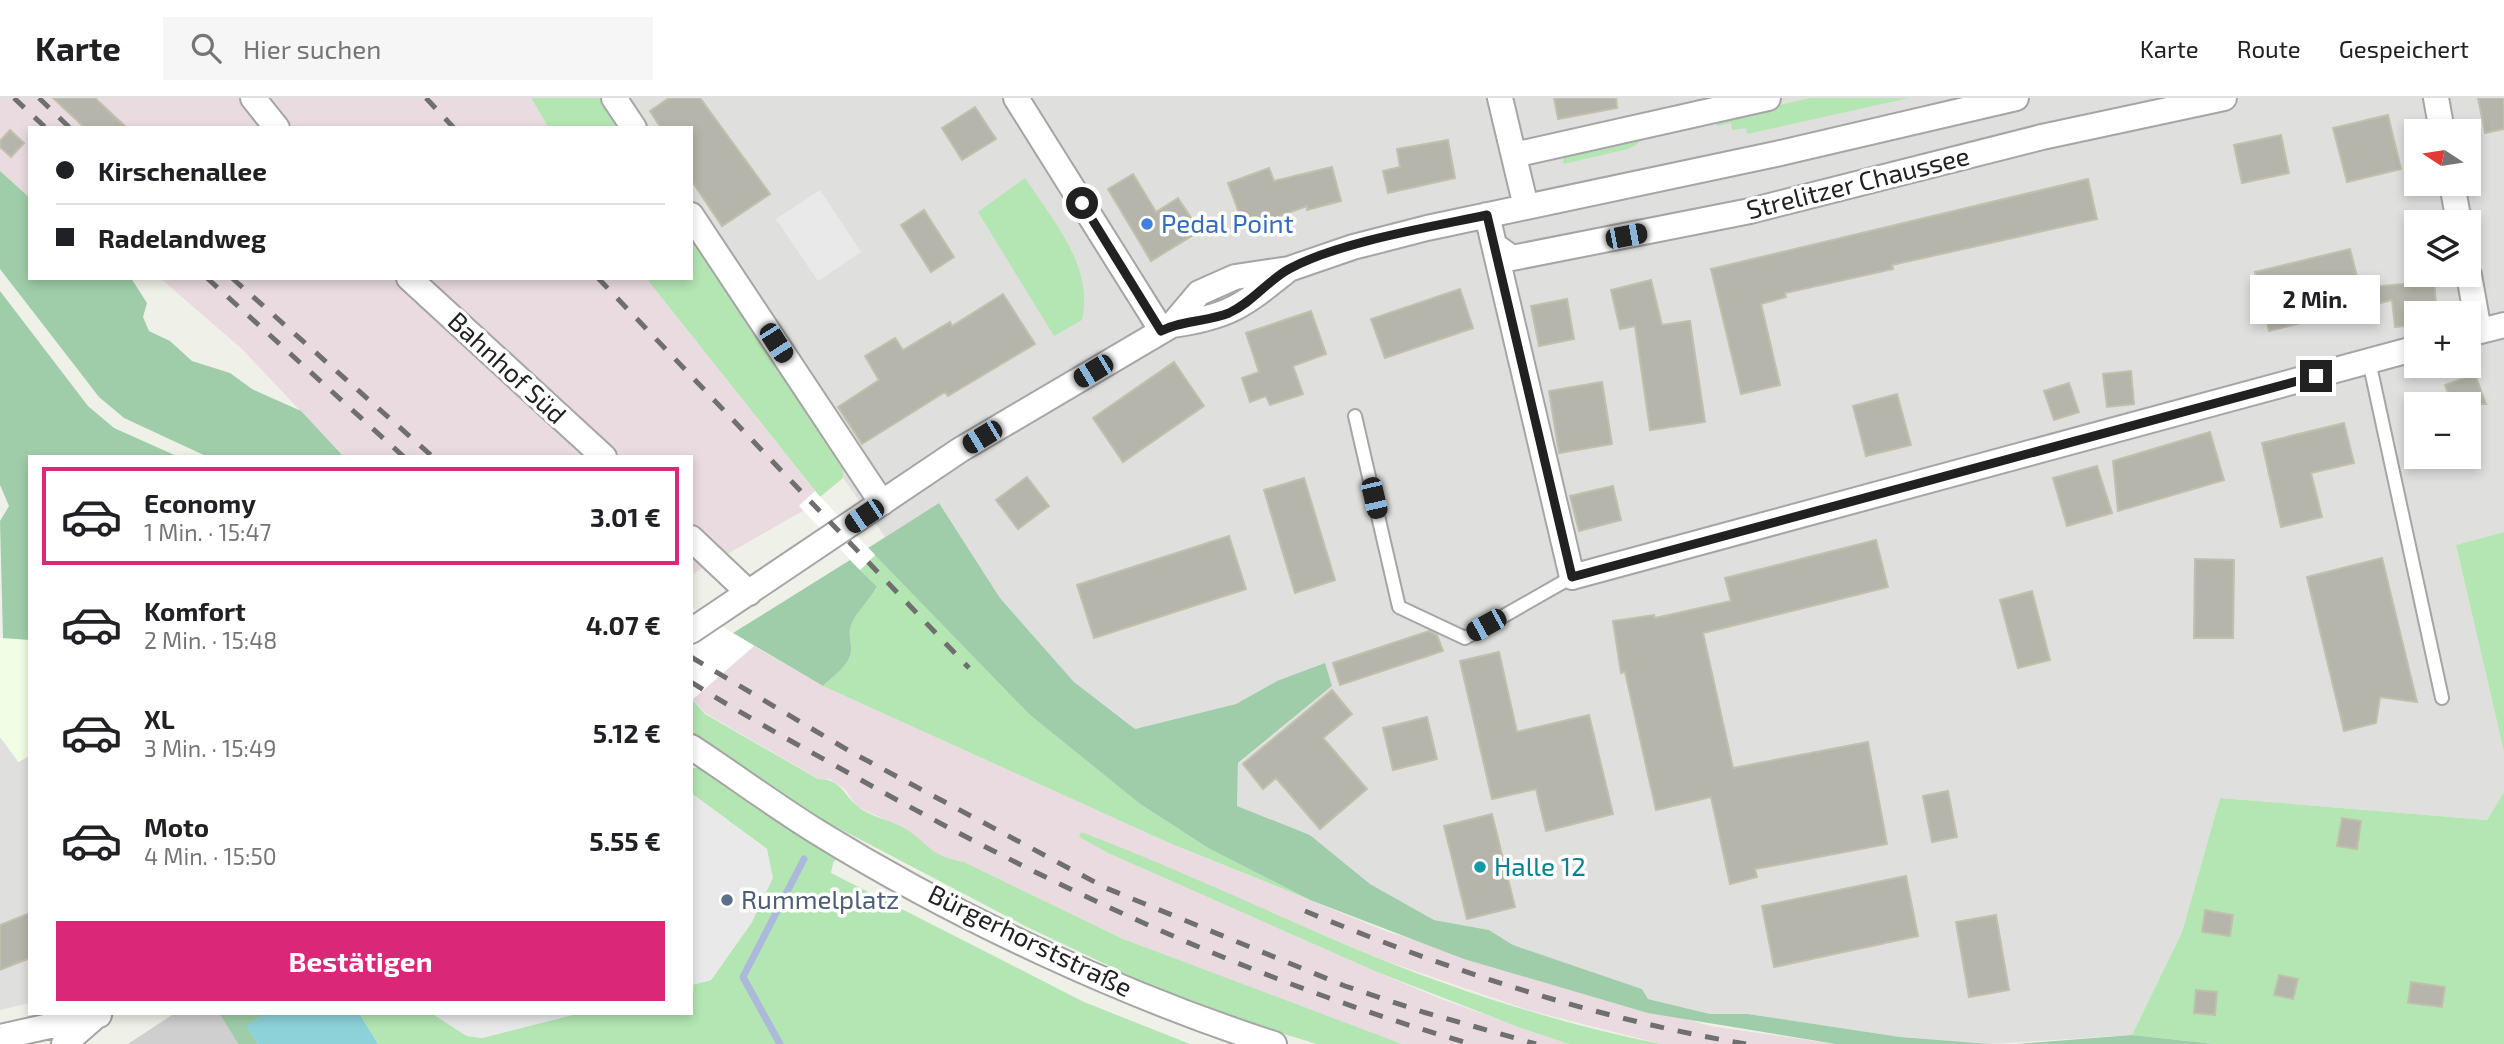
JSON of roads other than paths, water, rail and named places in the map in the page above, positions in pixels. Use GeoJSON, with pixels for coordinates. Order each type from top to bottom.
{"type":"FeatureCollection","features":[{"type":"Feature","properties":{"kind":"street"},"geometry":{"type":"LineString","coordinates":[[253,98],[275,126]]}},
{"type":"Feature","properties":{"kind":"street"},"geometry":{"type":"LineString","coordinates":[[614,98],[633,126]]}},
{"type":"Feature","properties":{"kind":"street"},"geometry":{"type":"LineString","coordinates":[[1016,98],[1167,328]]}},
{"type":"Feature","properties":{"kind":"street"},"geometry":{"type":"LineString","coordinates":[[1500,98],[1526,207]]}},
{"type":"Feature","properties":{"kind":"street"},"geometry":{"type":"LineString","coordinates":[[1514,155],[1768,98]]}},
{"type":"Feature","properties":{"kind":"street","name":"Strelitzer Chaussee"},"geometry":{"type":"LineString","coordinates":[[693,630],[960,450],[1167,328],[1199,293],[1217,284],[1235,277],[1289,269],[1353,247],[1954,105],[2015,98]]}},
{"type":"Feature","properties":{"kind":"street","name":"Strelitzer Chaussee"},"geometry":{"type":"LineString","coordinates":[[1494,245],[1512,258],[1750,211],[2042,137],[2224,98]]}},
{"type":"Feature","properties":{"kind":"street"},"geometry":{"type":"LineString","coordinates":[[2436,98],[2440,119]]}},
{"type":"Feature","properties":{"kind":"street"},"geometry":{"type":"LineString","coordinates":[[1487,215],[1572,577],[2404,352]]}},
{"type":"Feature","properties":{"kind":"street"},"geometry":{"type":"LineString","coordinates":[[693,218],[882,503]]}},
{"type":"Feature","properties":{"kind":"street","name":"Bahnhof Süd"},"geometry":{"type":"LineString","coordinates":[[411,280],[602,455]]}},
{"type":"Feature","properties":{"kind":"street"},"geometry":{"type":"LineString","coordinates":[[2481,331],[2504,325]]}},
{"type":"Feature","properties":{"kind":"street"},"geometry":{"type":"LineString","coordinates":[[693,540],[749,593]]}},
{"type":"Feature","properties":{"kind":"street","name":"Bürgerhorststraße"},"geometry":{"type":"LineString","coordinates":[[693,748],[818,832],[1018,940],[1135,993],[1274,1044]]}},
{"type":"Feature","properties":{"kind":"street"},"geometry":{"type":"LineString","coordinates":[[0,1037],[94,1017]]}},
{"type":"Feature","properties":{"kind":"street"},"geometry":{"type":"LineString","coordinates":[[30,1044],[94,1017]]}},
{"type":"Feature","properties":{"kind":"street"},"geometry":{"type":"LineString","coordinates":[[64,1044],[94,1017]]}},
{"type":"Feature","properties":{"kind":"lane"},"geometry":{"type":"LineString","coordinates":[[2369,361],[2442,698]]}},
{"type":"Feature","properties":{"kind":"lane"},"geometry":{"type":"LineString","coordinates":[[1355,416],[1399,607],[1465,638],[1572,577]]}},
{"type":"Feature","properties":{"kind":"waterway"},"geometry":{"type":"LineString","coordinates":[[780,1044],[743,977],[804,859]]}},
{"type":"Feature","properties":{"kind":"railway"},"geometry":{"type":"LineString","coordinates":[[14,98],[44,126]]}},
{"type":"Feature","properties":{"kind":"railway"},"geometry":{"type":"LineString","coordinates":[[39,98],[68,126]]}},
{"type":"Feature","properties":{"kind":"railway"},"geometry":{"type":"LineString","coordinates":[[426,98],[452,126]]}},
{"type":"Feature","properties":{"kind":"railway"},"geometry":{"type":"LineString","coordinates":[[209,280],[402,455]]}},
{"type":"Feature","properties":{"kind":"railway"},"geometry":{"type":"LineString","coordinates":[[234,280],[431,455]]}},
{"type":"Feature","properties":{"kind":"railway"},"geometry":{"type":"LineString","coordinates":[[600,280],[969,668]]}},
{"type":"Feature","properties":{"kind":"railway"},"geometry":{"type":"LineString","coordinates":[[693,658],[851,752],[1106,888],[1345,986],[1423,1012],[1536,1044]]}},
{"type":"Feature","properties":{"kind":"railway"},"geometry":{"type":"LineString","coordinates":[[693,683],[934,820],[1008,859],[1158,930],[1312,992],[1471,1044]]}},
{"type":"Feature","properties":{"kind":"railway"},"geometry":{"type":"LineString","coordinates":[[1305,911],[1413,953],[1522,990],[1633,1021],[1746,1044]]}},
{"type":"Feature","properties":{"kind":"place","name":"Pedal Point"},"geometry":{"type":"Point","coordinates":[1147,224]}},
{"type":"Feature","properties":{"kind":"place","name":"Halle 12"},"geometry":{"type":"Point","coordinates":[1480,867]}},
{"type":"Feature","properties":{"kind":"place","name":"Rummelplatz"},"geometry":{"type":"Point","coordinates":[727,900]}}]}
